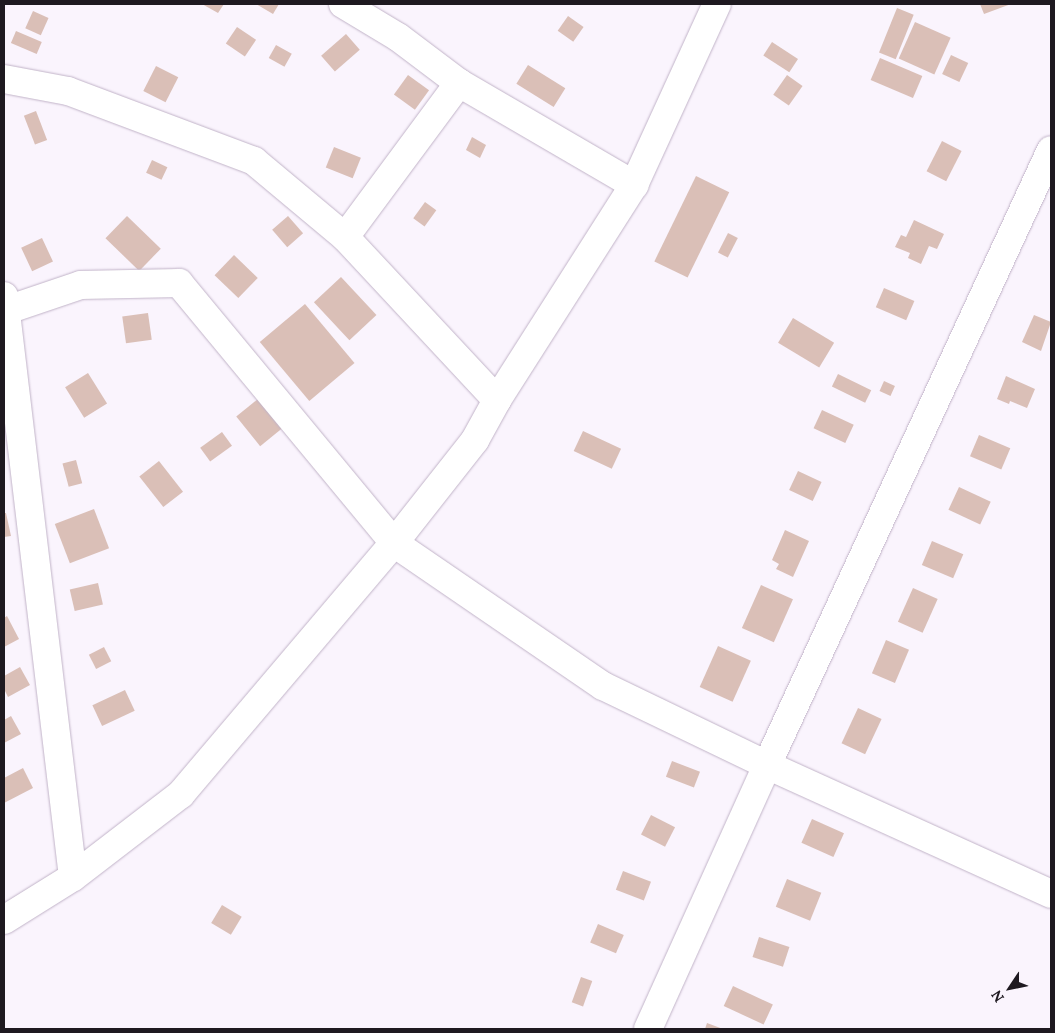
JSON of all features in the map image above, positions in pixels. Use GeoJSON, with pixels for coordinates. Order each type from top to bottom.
{"type":"FeatureCollection","features":[{"type":"Feature","properties":{"kind":"street"},"geometry":{"type":"LineString","coordinates":[[343,4],[398,37],[459,83],[634,185]]}},
{"type":"Feature","properties":{"kind":"street"},"geometry":{"type":"LineString","coordinates":[[386,4],[398,37]]}},
{"type":"Feature","properties":{"kind":"street"},"geometry":{"type":"LineString","coordinates":[[4,920],[73,877],[181,794],[394,542],[475,440],[497,400],[634,185],[717,4]]}},
{"type":"Feature","properties":{"kind":"street"},"geometry":{"type":"LineString","coordinates":[[4,80],[68,91],[254,161],[345,238],[497,400]]}},
{"type":"Feature","properties":{"kind":"street"},"geometry":{"type":"LineString","coordinates":[[345,238],[459,83]]}},
{"type":"Feature","properties":{"kind":"street"},"geometry":{"type":"LineString","coordinates":[[648,1029],[767,765],[1051,150]]}},
{"type":"Feature","properties":{"kind":"street"},"geometry":{"type":"LineString","coordinates":[[73,877],[4,306],[81,285],[179,283],[394,542],[603,686],[767,765],[1051,894]]}},
{"type":"Feature","properties":{"kind":"building"},"geometry":{"type":"Polygon","coordinates":[[[202,4],[224,4],[218,13],[202,4]]]}},
{"type":"Feature","properties":{"kind":"building"},"geometry":{"type":"Polygon","coordinates":[[[256,4],[279,4],[273,14],[256,4]]]}},
{"type":"Feature","properties":{"kind":"building"},"geometry":{"type":"Polygon","coordinates":[[[980,4],[1011,4],[984,14],[980,4]]]}},
{"type":"Feature","properties":{"kind":"building"},"geometry":{"type":"Polygon","coordinates":[[[897,8],[914,15],[896,59],[879,53],[897,8]]]}},
{"type":"Feature","properties":{"kind":"building"},"geometry":{"type":"Polygon","coordinates":[[[33,11],[49,18],[41,35],[25,28],[33,11]]]}},
{"type":"Feature","properties":{"kind":"building"},"geometry":{"type":"Polygon","coordinates":[[[568,16],[584,27],[573,42],[558,31],[568,16]]]}},
{"type":"Feature","properties":{"kind":"building"},"geometry":{"type":"Polygon","coordinates":[[[915,22],[951,38],[934,74],[899,59],[915,22]]]}},
{"type":"Feature","properties":{"kind":"building"},"geometry":{"type":"Polygon","coordinates":[[[237,27],[256,40],[245,56],[226,44],[237,27]]]}},
{"type":"Feature","properties":{"kind":"building"},"geometry":{"type":"Polygon","coordinates":[[[16,31],[42,42],[37,54],[11,43],[16,31]]]}},
{"type":"Feature","properties":{"kind":"building"},"geometry":{"type":"Polygon","coordinates":[[[346,34],[360,50],[335,71],[321,56],[346,34]]]}},
{"type":"Feature","properties":{"kind":"building"},"geometry":{"type":"Polygon","coordinates":[[[772,42],[798,59],[789,72],[763,55],[772,42]]]}},
{"type":"Feature","properties":{"kind":"building"},"geometry":{"type":"Polygon","coordinates":[[[276,45],[292,54],[284,67],[269,58],[276,45]]]}},
{"type":"Feature","properties":{"kind":"building"},"geometry":{"type":"Polygon","coordinates":[[[951,55],[968,63],[959,82],[942,74],[951,55]]]}},
{"type":"Feature","properties":{"kind":"building"},"geometry":{"type":"Polygon","coordinates":[[[880,58],[922,76],[913,98],[871,80],[880,58]]]}},
{"type":"Feature","properties":{"kind":"building"},"geometry":{"type":"Polygon","coordinates":[[[528,65],[565,88],[554,107],[516,84],[528,65]]]}},
{"type":"Feature","properties":{"kind":"building"},"geometry":{"type":"Polygon","coordinates":[[[156,66],[178,77],[166,102],[143,91],[156,66]]]}},
{"type":"Feature","properties":{"kind":"building"},"geometry":{"type":"Polygon","coordinates":[[[408,75],[429,90],[415,110],[394,94],[408,75]]]}},
{"type":"Feature","properties":{"kind":"building"},"geometry":{"type":"Polygon","coordinates":[[[787,75],[803,86],[789,106],[773,95],[787,75]]]}},
{"type":"Feature","properties":{"kind":"building"},"geometry":{"type":"Polygon","coordinates":[[[36,111],[47,140],[35,145],[24,116],[36,111]]]}},
{"type":"Feature","properties":{"kind":"building"},"geometry":{"type":"Polygon","coordinates":[[[472,137],[486,145],[480,158],[466,150],[472,137]]]}},
{"type":"Feature","properties":{"kind":"building"},"geometry":{"type":"Polygon","coordinates":[[[942,141],[962,151],[946,181],[927,171],[942,141]]]}},
{"type":"Feature","properties":{"kind":"building"},"geometry":{"type":"Polygon","coordinates":[[[334,147],[361,158],[353,178],[326,167],[334,147]]]}},
{"type":"Feature","properties":{"kind":"building"},"geometry":{"type":"Polygon","coordinates":[[[152,160],[167,167],[161,180],[146,173],[152,160]]]}},
{"type":"Feature","properties":{"kind":"building"},"geometry":{"type":"Polygon","coordinates":[[[696,176],[729,192],[688,278],[654,261],[696,176]]]}},
{"type":"Feature","properties":{"kind":"building"},"geometry":{"type":"Polygon","coordinates":[[[425,202],[436,210],[425,226],[413,218],[425,202]]]}},
{"type":"Feature","properties":{"kind":"building"},"geometry":{"type":"Polygon","coordinates":[[[127,216],[161,249],[139,271],[105,238],[127,216]]]}},
{"type":"Feature","properties":{"kind":"building"},"geometry":{"type":"Polygon","coordinates":[[[288,216],[303,233],[287,247],[272,230],[288,216]]]}},
{"type":"Feature","properties":{"kind":"building"},"geometry":{"type":"Polygon","coordinates":[[[914,220],[944,234],[937,249],[929,246],[921,264],[908,258],[910,253],[895,247],[901,235],[906,237],[914,220]]]}},
{"type":"Feature","properties":{"kind":"building"},"geometry":{"type":"Polygon","coordinates":[[[728,233],[738,238],[728,258],[718,253],[728,233]]]}},
{"type":"Feature","properties":{"kind":"building"},"geometry":{"type":"Polygon","coordinates":[[[42,238],[53,262],[32,271],[21,248],[42,238]]]}},
{"type":"Feature","properties":{"kind":"building"},"geometry":{"type":"Polygon","coordinates":[[[234,255],[258,278],[238,298],[215,275],[234,255]]]}},
{"type":"Feature","properties":{"kind":"building"},"geometry":{"type":"Polygon","coordinates":[[[341,277],[376,315],[349,340],[314,302],[341,277]]]}},
{"type":"Feature","properties":{"kind":"building"},"geometry":{"type":"Polygon","coordinates":[[[884,288],[914,301],[906,320],[876,307],[884,288]]]}},
{"type":"Feature","properties":{"kind":"building"},"geometry":{"type":"Polygon","coordinates":[[[305,304],[354,363],[309,401],[260,342],[305,304]]]}},
{"type":"Feature","properties":{"kind":"building"},"geometry":{"type":"Polygon","coordinates":[[[148,313],[152,340],[126,343],[122,317],[148,313]]]}},
{"type":"Feature","properties":{"kind":"building"},"geometry":{"type":"Polygon","coordinates":[[[1034,315],[1051,322],[1041,351],[1022,342],[1034,315]]]}},
{"type":"Feature","properties":{"kind":"building"},"geometry":{"type":"Polygon","coordinates":[[[793,318],[834,343],[819,368],[778,343],[793,318]]]}},
{"type":"Feature","properties":{"kind":"building"},"geometry":{"type":"Polygon","coordinates":[[[88,373],[107,404],[84,418],[65,387],[88,373]]]}},
{"type":"Feature","properties":{"kind":"building"},"geometry":{"type":"Polygon","coordinates":[[[838,374],[871,390],[865,403],[832,387],[838,374]]]}},
{"type":"Feature","properties":{"kind":"building"},"geometry":{"type":"Polygon","coordinates":[[[1006,376],[1035,389],[1027,408],[1010,401],[1009,404],[997,399],[1006,376]]]}},
{"type":"Feature","properties":{"kind":"building"},"geometry":{"type":"Polygon","coordinates":[[[884,381],[895,386],[890,396],[880,391],[884,381]]]}},
{"type":"Feature","properties":{"kind":"building"},"geometry":{"type":"Polygon","coordinates":[[[258,399],[282,429],[260,446],[236,417],[258,399]]]}},
{"type":"Feature","properties":{"kind":"building"},"geometry":{"type":"Polygon","coordinates":[[[822,410],[854,425],[845,443],[814,428],[822,410]]]}},
{"type":"Feature","properties":{"kind":"building"},"geometry":{"type":"Polygon","coordinates":[[[583,431],[621,449],[612,469],[574,451],[583,431]]]}},
{"type":"Feature","properties":{"kind":"building"},"geometry":{"type":"Polygon","coordinates":[[[222,432],[232,446],[210,462],[200,448],[222,432]]]}},
{"type":"Feature","properties":{"kind":"building"},"geometry":{"type":"Polygon","coordinates":[[[979,435],[1010,448],[1001,469],[970,456],[979,435]]]}},
{"type":"Feature","properties":{"kind":"building"},"geometry":{"type":"Polygon","coordinates":[[[76,460],[82,483],[69,487],[62,464],[76,460]]]}},
{"type":"Feature","properties":{"kind":"building"},"geometry":{"type":"Polygon","coordinates":[[[159,461],[183,492],[163,507],[139,476],[159,461]]]}},
{"type":"Feature","properties":{"kind":"building"},"geometry":{"type":"Polygon","coordinates":[[[798,471],[822,482],[813,501],[789,490],[798,471]]]}},
{"type":"Feature","properties":{"kind":"building"},"geometry":{"type":"Polygon","coordinates":[[[959,487],[991,502],[980,524],[948,510],[959,487]]]}},
{"type":"Feature","properties":{"kind":"building"},"geometry":{"type":"Polygon","coordinates":[[[94,509],[109,548],[70,563],[55,524],[94,509]]]}},
{"type":"Feature","properties":{"kind":"building"},"geometry":{"type":"Polygon","coordinates":[[[4,513],[6,513],[11,536],[4,537],[4,513]]]}},
{"type":"Feature","properties":{"kind":"building"},"geometry":{"type":"Polygon","coordinates":[[[785,530],[809,541],[793,577],[776,569],[779,564],[772,560],[785,530]]]}},
{"type":"Feature","properties":{"kind":"building"},"geometry":{"type":"Polygon","coordinates":[[[932,541],[963,554],[953,578],[922,565],[932,541]]]}},
{"type":"Feature","properties":{"kind":"building"},"geometry":{"type":"Polygon","coordinates":[[[98,583],[103,604],[75,611],[70,590],[98,583]]]}},
{"type":"Feature","properties":{"kind":"building"},"geometry":{"type":"Polygon","coordinates":[[[761,585],[793,599],[774,642],[742,628],[761,585]]]}},
{"type":"Feature","properties":{"kind":"building"},"geometry":{"type":"Polygon","coordinates":[[[913,588],[938,599],[923,633],[898,622],[913,588]]]}},
{"type":"Feature","properties":{"kind":"building"},"geometry":{"type":"Polygon","coordinates":[[[7,616],[19,639],[4,647],[4,618],[7,616]]]}},
{"type":"Feature","properties":{"kind":"building"},"geometry":{"type":"Polygon","coordinates":[[[886,640],[909,650],[895,683],[872,673],[886,640]]]}},
{"type":"Feature","properties":{"kind":"building"},"geometry":{"type":"Polygon","coordinates":[[[718,646],[751,661],[733,702],[700,687],[718,646]]]}},
{"type":"Feature","properties":{"kind":"building"},"geometry":{"type":"Polygon","coordinates":[[[104,647],[111,661],[96,669],[89,655],[104,647]]]}},
{"type":"Feature","properties":{"kind":"building"},"geometry":{"type":"Polygon","coordinates":[[[20,667],[30,685],[8,697],[4,689],[4,676],[20,667]]]}},
{"type":"Feature","properties":{"kind":"building"},"geometry":{"type":"Polygon","coordinates":[[[125,690],[135,711],[102,726],[92,705],[125,690]]]}},
{"type":"Feature","properties":{"kind":"building"},"geometry":{"type":"Polygon","coordinates":[[[858,708],[882,719],[865,754],[842,743],[858,708]]]}},
{"type":"Feature","properties":{"kind":"building"},"geometry":{"type":"Polygon","coordinates":[[[11,716],[21,734],[4,743],[4,720],[11,716]]]}},
{"type":"Feature","properties":{"kind":"building"},"geometry":{"type":"Polygon","coordinates":[[[672,761],[700,772],[694,788],[666,777],[672,761]]]}},
{"type":"Feature","properties":{"kind":"building"},"geometry":{"type":"Polygon","coordinates":[[[23,768],[33,788],[4,803],[4,778],[23,768]]]}},
{"type":"Feature","properties":{"kind":"building"},"geometry":{"type":"Polygon","coordinates":[[[651,815],[675,827],[665,847],[641,835],[651,815]]]}},
{"type":"Feature","properties":{"kind":"building"},"geometry":{"type":"Polygon","coordinates":[[[812,819],[844,833],[833,857],[801,843],[812,819]]]}},
{"type":"Feature","properties":{"kind":"building"},"geometry":{"type":"Polygon","coordinates":[[[623,871],[651,882],[644,900],[616,890],[623,871]]]}},
{"type":"Feature","properties":{"kind":"building"},"geometry":{"type":"Polygon","coordinates":[[[787,879],[821,893],[810,921],[776,907],[787,879]]]}},
{"type":"Feature","properties":{"kind":"building"},"geometry":{"type":"Polygon","coordinates":[[[222,905],[242,917],[231,935],[211,923],[222,905]]]}},
{"type":"Feature","properties":{"kind":"building"},"geometry":{"type":"Polygon","coordinates":[[[598,924],[624,935],[616,953],[590,942],[598,924]]]}},
{"type":"Feature","properties":{"kind":"building"},"geometry":{"type":"Polygon","coordinates":[[[759,937],[789,947],[783,967],[753,957],[759,937]]]}},
{"type":"Feature","properties":{"kind":"building"},"geometry":{"type":"Polygon","coordinates":[[[581,977],[592,981],[583,1006],[572,1002],[581,977]]]}},
{"type":"Feature","properties":{"kind":"building"},"geometry":{"type":"Polygon","coordinates":[[[733,986],[773,1005],[764,1025],[724,1006],[733,986]]]}},
{"type":"Feature","properties":{"kind":"building"},"geometry":{"type":"Polygon","coordinates":[[[707,1023],[723,1029],[705,1029],[707,1023]]]}}]}
